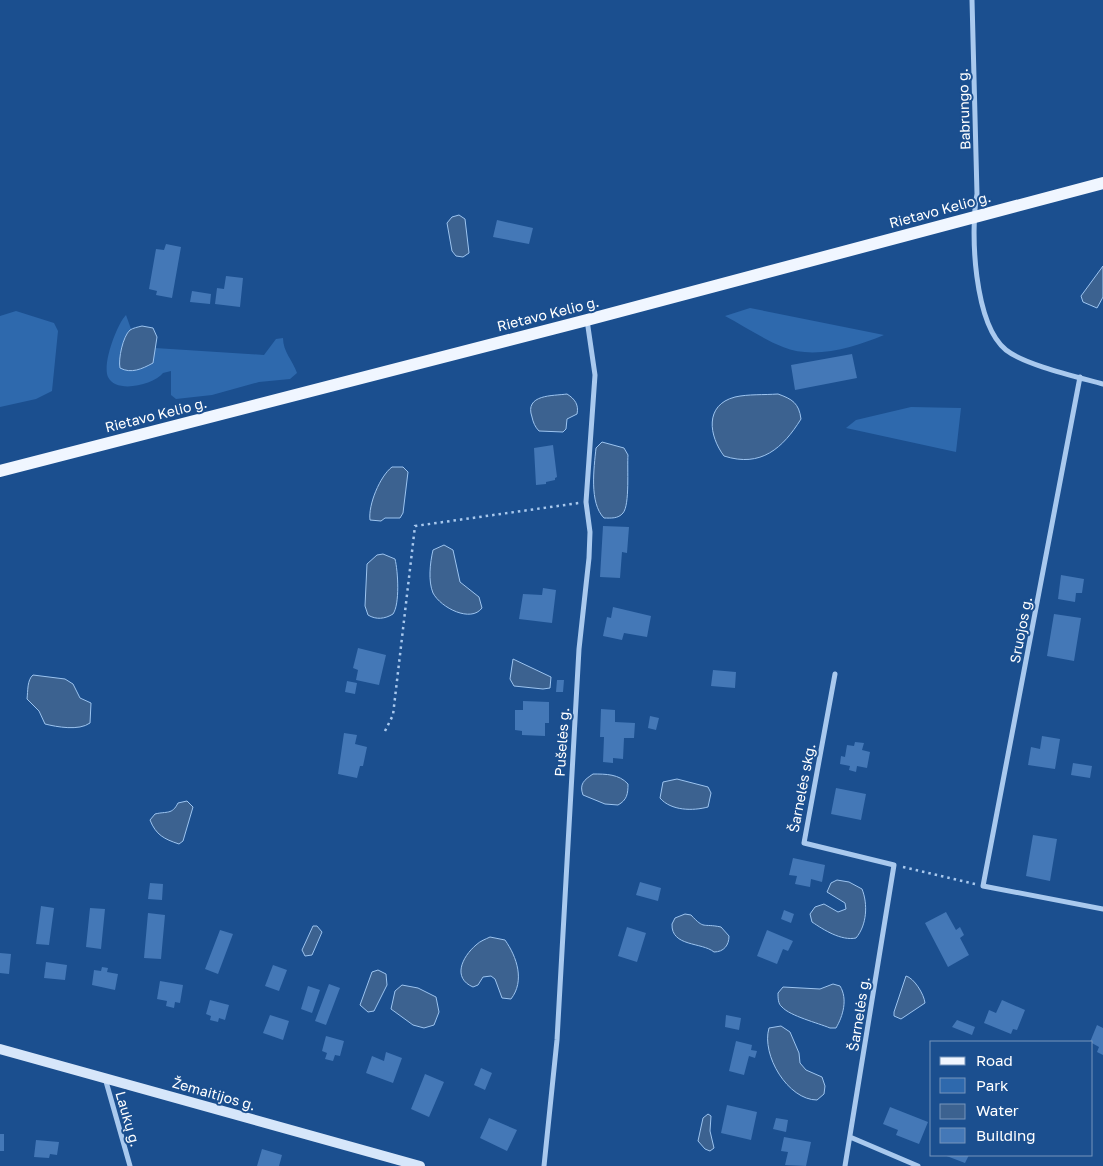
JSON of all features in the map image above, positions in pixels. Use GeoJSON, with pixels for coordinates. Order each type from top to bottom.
{"type":"FeatureCollection","features":[{"type":"Feature","properties":{"kind":"main road","name":"Rietavo Kelio g."},"geometry":{"type":"LineString","coordinates":[[0,471],[587,320],[1103,183]]}},
{"type":"Feature","properties":{"kind":"main road","name":"Žemaitijos g."},"geometry":{"type":"LineString","coordinates":[[0,1049],[420,1166]]}},
{"type":"Feature","properties":{"kind":"street","name":"Babrungo g."},"geometry":{"type":"LineString","coordinates":[[972,0],[977,194],[973,217],[974,243],[981,295],[987,320],[995,338],[1006,350],[1021,358],[1103,384]]}},
{"type":"Feature","properties":{"kind":"street","name":"Pušelės g."},"geometry":{"type":"LineString","coordinates":[[544,1166],[557,1040],[579,649],[589,558],[590,532],[586,502],[595,375],[587,320]]}},
{"type":"Feature","properties":{"kind":"street","name":"Sruojos g."},"geometry":{"type":"LineString","coordinates":[[984,886],[1080,377]]}},
{"type":"Feature","properties":{"kind":"street","name":"Šarnelės skg."},"geometry":{"type":"LineString","coordinates":[[835,674],[804,843],[894,865]]}},
{"type":"Feature","properties":{"kind":"street","name":"Šarnelės g."},"geometry":{"type":"LineString","coordinates":[[845,1166],[894,865]]}},
{"type":"Feature","properties":{"kind":"street"},"geometry":{"type":"LineString","coordinates":[[984,886],[1103,909]]}},
{"type":"Feature","properties":{"kind":"street","name":"Laukų g."},"geometry":{"type":"LineString","coordinates":[[105,1078],[130,1166]]}},
{"type":"Feature","properties":{"kind":"street"},"geometry":{"type":"LineString","coordinates":[[850,1137],[918,1166]]}},
{"type":"Feature","properties":{"kind":"path"},"geometry":{"type":"LineString","coordinates":[[385,731],[393,716],[415,526],[586,502]]}},
{"type":"Feature","properties":{"kind":"path"},"geometry":{"type":"LineString","coordinates":[[894,865],[984,886]]}},
{"type":"Feature","properties":{"kind":"green space"},"geometry":{"type":"Polygon","coordinates":[[[750,308],[884,335],[860,344],[834,350],[821,352],[795,351],[768,340],[725,316],[750,308]]]}},
{"type":"Feature","properties":{"kind":"green space"},"geometry":{"type":"Polygon","coordinates":[[[16,311],[54,323],[58,331],[52,391],[36,399],[0,407],[0,316],[16,311]]]}},
{"type":"Feature","properties":{"kind":"green space"},"geometry":{"type":"Polygon","coordinates":[[[126,315],[131,329],[127,334],[153,363],[155,348],[264,355],[276,339],[283,338],[285,348],[297,373],[290,379],[259,382],[212,395],[176,399],[171,395],[171,371],[163,373],[143,384],[135,386],[119,385],[112,382],[108,377],[107,363],[115,335],[126,315]]]}},
{"type":"Feature","properties":{"kind":"green space"},"geometry":{"type":"Polygon","coordinates":[[[911,407],[961,408],[956,452],[846,428],[856,420],[911,407]]]}},
{"type":"Feature","properties":{"kind":"water"},"geometry":{"type":"Polygon","coordinates":[[[459,215],[465,219],[469,253],[463,257],[456,256],[452,251],[447,223],[452,217],[459,215]]]}},
{"type":"Feature","properties":{"kind":"water"},"geometry":{"type":"Polygon","coordinates":[[[1103,266],[1103,297],[1097,308],[1083,302],[1081,296],[1103,266]]]}},
{"type":"Feature","properties":{"kind":"water"},"geometry":{"type":"Polygon","coordinates":[[[142,326],[153,328],[157,337],[153,363],[141,369],[124,370],[120,368],[120,354],[125,337],[130,330],[142,326]]]}},
{"type":"Feature","properties":{"kind":"water"},"geometry":{"type":"Polygon","coordinates":[[[567,394],[576,402],[577,414],[567,419],[566,429],[563,432],[539,431],[532,419],[532,404],[536,400],[548,396],[567,394]]]}},
{"type":"Feature","properties":{"kind":"water"},"geometry":{"type":"Polygon","coordinates":[[[778,394],[797,405],[801,419],[787,439],[770,453],[760,457],[737,459],[724,456],[713,431],[712,422],[718,407],[725,401],[735,397],[778,394]]]}},
{"type":"Feature","properties":{"kind":"water"},"geometry":{"type":"Polygon","coordinates":[[[602,442],[624,448],[628,455],[627,502],[623,513],[614,518],[604,518],[599,512],[594,495],[596,448],[602,442]]]}},
{"type":"Feature","properties":{"kind":"water"},"geometry":{"type":"Polygon","coordinates":[[[392,467],[403,467],[408,472],[403,513],[400,518],[385,518],[381,521],[370,520],[371,507],[376,491],[383,477],[392,467]]]}},
{"type":"Feature","properties":{"kind":"water"},"geometry":{"type":"Polygon","coordinates":[[[444,545],[453,550],[460,582],[479,597],[482,608],[477,612],[464,614],[456,612],[442,604],[433,593],[430,583],[430,572],[433,550],[444,545]]]}},
{"type":"Feature","properties":{"kind":"water"},"geometry":{"type":"Polygon","coordinates":[[[383,554],[395,559],[398,595],[393,614],[384,618],[377,618],[368,615],[365,606],[367,564],[377,555],[383,554]]]}},
{"type":"Feature","properties":{"kind":"water"},"geometry":{"type":"Polygon","coordinates":[[[513,659],[551,677],[550,688],[514,686],[510,679],[513,659]]]}},
{"type":"Feature","properties":{"kind":"water"},"geometry":{"type":"Polygon","coordinates":[[[33,675],[65,679],[73,684],[80,698],[91,703],[90,723],[74,728],[45,724],[39,711],[27,699],[29,683],[33,675]]]}},
{"type":"Feature","properties":{"kind":"water"},"geometry":{"type":"Polygon","coordinates":[[[593,774],[612,775],[621,778],[628,784],[623,801],[618,805],[605,804],[583,795],[583,783],[593,774]]]}},
{"type":"Feature","properties":{"kind":"water"},"geometry":{"type":"Polygon","coordinates":[[[677,779],[708,787],[711,793],[708,807],[696,809],[676,808],[660,798],[663,782],[677,779]]]}},
{"type":"Feature","properties":{"kind":"water"},"geometry":{"type":"Polygon","coordinates":[[[187,801],[193,807],[183,841],[179,844],[161,836],[150,820],[155,814],[169,812],[178,803],[187,801]]]}},
{"type":"Feature","properties":{"kind":"water"},"geometry":{"type":"Polygon","coordinates":[[[837,880],[849,882],[862,889],[864,895],[866,908],[864,921],[856,938],[844,938],[812,922],[810,914],[815,907],[824,904],[838,912],[846,909],[845,903],[827,892],[831,883],[837,880]]]}},
{"type":"Feature","properties":{"kind":"water"},"geometry":{"type":"Polygon","coordinates":[[[685,914],[691,915],[704,925],[721,927],[729,936],[725,947],[721,951],[714,952],[676,937],[672,924],[675,918],[685,914]]]}},
{"type":"Feature","properties":{"kind":"water"},"geometry":{"type":"Polygon","coordinates":[[[313,926],[317,926],[322,932],[312,955],[305,956],[302,950],[313,926]]]}},
{"type":"Feature","properties":{"kind":"water"},"geometry":{"type":"Polygon","coordinates":[[[490,937],[505,940],[516,961],[518,985],[511,999],[502,998],[495,979],[491,976],[483,977],[478,985],[473,987],[467,983],[461,973],[463,961],[471,950],[481,941],[490,937]]]}},
{"type":"Feature","properties":{"kind":"water"},"geometry":{"type":"Polygon","coordinates":[[[378,970],[386,974],[387,985],[374,1011],[368,1012],[360,1005],[372,972],[378,970]]]}},
{"type":"Feature","properties":{"kind":"water"},"geometry":{"type":"Polygon","coordinates":[[[906,976],[918,987],[925,1003],[901,1019],[894,1016],[894,1012],[906,976]]]}},
{"type":"Feature","properties":{"kind":"water"},"geometry":{"type":"Polygon","coordinates":[[[833,984],[840,986],[844,996],[841,1018],[836,1028],[830,1028],[798,1016],[786,1010],[779,1003],[778,993],[783,987],[820,989],[833,984]]]}},
{"type":"Feature","properties":{"kind":"water"},"geometry":{"type":"Polygon","coordinates":[[[402,985],[418,988],[436,997],[439,1012],[434,1025],[424,1028],[413,1025],[391,1009],[395,991],[402,985]]]}},
{"type":"Feature","properties":{"kind":"water"},"geometry":{"type":"Polygon","coordinates":[[[781,1026],[790,1032],[799,1053],[800,1063],[806,1070],[822,1077],[825,1086],[824,1094],[817,1100],[806,1098],[796,1093],[779,1074],[773,1063],[769,1051],[769,1028],[781,1026]]]}},
{"type":"Feature","properties":{"kind":"water"},"geometry":{"type":"Polygon","coordinates":[[[708,1114],[711,1116],[710,1131],[714,1148],[710,1151],[705,1149],[698,1141],[703,1118],[708,1114]]]}},
{"type":"Feature","properties":{"kind":"building"},"geometry":{"type":"Polygon","coordinates":[[[497,220],[533,228],[529,244],[493,237],[497,220]]]}},
{"type":"Feature","properties":{"kind":"building"},"geometry":{"type":"Polygon","coordinates":[[[166,244],[181,247],[172,298],[156,295],[157,291],[149,289],[156,249],[164,250],[166,244]]]}},
{"type":"Feature","properties":{"kind":"building"},"geometry":{"type":"Polygon","coordinates":[[[226,276],[243,278],[240,307],[215,304],[217,288],[224,289],[226,276]]]}},
{"type":"Feature","properties":{"kind":"building"},"geometry":{"type":"Polygon","coordinates":[[[192,291],[211,294],[210,304],[190,302],[192,291]]]}},
{"type":"Feature","properties":{"kind":"building"},"geometry":{"type":"Polygon","coordinates":[[[852,354],[857,378],[795,390],[791,365],[852,354]]]}},
{"type":"Feature","properties":{"kind":"building"},"geometry":{"type":"Polygon","coordinates":[[[553,445],[557,477],[555,480],[546,482],[546,484],[536,485],[534,448],[553,445]]]}},
{"type":"Feature","properties":{"kind":"building"},"geometry":{"type":"Polygon","coordinates":[[[603,526],[629,527],[627,553],[622,552],[620,578],[600,577],[603,526]]]}},
{"type":"Feature","properties":{"kind":"building"},"geometry":{"type":"Polygon","coordinates":[[[1061,575],[1084,579],[1082,593],[1076,593],[1075,602],[1058,599],[1061,575]]]}},
{"type":"Feature","properties":{"kind":"building"},"geometry":{"type":"Polygon","coordinates":[[[543,588],[556,590],[552,623],[519,619],[523,594],[542,595],[543,588]]]}},
{"type":"Feature","properties":{"kind":"building"},"geometry":{"type":"Polygon","coordinates":[[[613,607],[651,616],[647,637],[624,633],[622,640],[603,636],[607,617],[611,618],[613,607]]]}},
{"type":"Feature","properties":{"kind":"building"},"geometry":{"type":"Polygon","coordinates":[[[1054,614],[1081,618],[1074,661],[1047,656],[1054,614]]]}},
{"type":"Feature","properties":{"kind":"building"},"geometry":{"type":"Polygon","coordinates":[[[358,648],[386,655],[379,685],[356,680],[358,670],[353,668],[358,648]]]}},
{"type":"Feature","properties":{"kind":"building"},"geometry":{"type":"Polygon","coordinates":[[[713,670],[736,672],[735,688],[711,686],[713,670]]]}},
{"type":"Feature","properties":{"kind":"building"},"geometry":{"type":"Polygon","coordinates":[[[557,680],[564,680],[563,692],[556,692],[557,680]]]}},
{"type":"Feature","properties":{"kind":"building"},"geometry":{"type":"Polygon","coordinates":[[[347,681],[357,683],[355,694],[345,692],[347,681]]]}},
{"type":"Feature","properties":{"kind":"building"},"geometry":{"type":"Polygon","coordinates":[[[523,701],[549,702],[549,723],[545,723],[545,736],[522,735],[522,731],[515,730],[515,710],[523,710],[523,701]]]}},
{"type":"Feature","properties":{"kind":"building"},"geometry":{"type":"Polygon","coordinates":[[[601,709],[615,710],[615,722],[635,723],[634,738],[624,738],[623,759],[613,758],[613,763],[603,762],[604,737],[600,737],[601,709]]]}},
{"type":"Feature","properties":{"kind":"building"},"geometry":{"type":"Polygon","coordinates":[[[650,716],[659,718],[656,730],[648,728],[650,716]]]}},
{"type":"Feature","properties":{"kind":"building"},"geometry":{"type":"Polygon","coordinates":[[[344,733],[357,735],[355,744],[367,747],[363,766],[360,766],[357,778],[338,774],[344,733]]]}},
{"type":"Feature","properties":{"kind":"building"},"geometry":{"type":"Polygon","coordinates":[[[1042,736],[1060,739],[1055,769],[1028,765],[1031,747],[1040,749],[1042,736]]]}},
{"type":"Feature","properties":{"kind":"building"},"geometry":{"type":"Polygon","coordinates":[[[855,742],[864,743],[862,750],[870,752],[867,768],[857,766],[856,772],[849,770],[850,766],[840,764],[841,756],[845,757],[847,745],[854,746],[855,742]]]}},
{"type":"Feature","properties":{"kind":"building"},"geometry":{"type":"Polygon","coordinates":[[[1073,763],[1092,766],[1090,778],[1071,775],[1073,763]]]}},
{"type":"Feature","properties":{"kind":"building"},"geometry":{"type":"Polygon","coordinates":[[[836,788],[866,794],[861,820],[831,814],[836,788]]]}},
{"type":"Feature","properties":{"kind":"building"},"geometry":{"type":"Polygon","coordinates":[[[1033,835],[1057,839],[1050,881],[1026,876],[1033,835]]]}},
{"type":"Feature","properties":{"kind":"building"},"geometry":{"type":"Polygon","coordinates":[[[793,858],[825,865],[822,882],[811,879],[810,887],[795,884],[797,876],[789,875],[793,858]]]}},
{"type":"Feature","properties":{"kind":"building"},"geometry":{"type":"Polygon","coordinates":[[[640,882],[661,888],[658,901],[636,895],[640,882]]]}},
{"type":"Feature","properties":{"kind":"building"},"geometry":{"type":"Polygon","coordinates":[[[150,883],[163,884],[162,900],[148,899],[150,883]]]}},
{"type":"Feature","properties":{"kind":"building"},"geometry":{"type":"Polygon","coordinates":[[[41,906],[54,908],[49,945],[36,944],[41,906]]]}},
{"type":"Feature","properties":{"kind":"building"},"geometry":{"type":"Polygon","coordinates":[[[90,908],[105,909],[101,949],[86,947],[90,908]]]}},
{"type":"Feature","properties":{"kind":"building"},"geometry":{"type":"Polygon","coordinates":[[[784,910],[794,914],[791,923],[781,919],[784,910]]]}},
{"type":"Feature","properties":{"kind":"building"},"geometry":{"type":"Polygon","coordinates":[[[946,912],[956,930],[960,927],[964,935],[960,938],[969,955],[948,967],[925,923],[946,912]]]}},
{"type":"Feature","properties":{"kind":"building"},"geometry":{"type":"Polygon","coordinates":[[[148,913],[165,915],[161,959],[144,958],[148,913]]]}},
{"type":"Feature","properties":{"kind":"building"},"geometry":{"type":"Polygon","coordinates":[[[627,927],[646,933],[637,962],[618,956],[627,927]]]}},
{"type":"Feature","properties":{"kind":"building"},"geometry":{"type":"Polygon","coordinates":[[[220,930],[233,934],[218,974],[205,969],[220,930]]]}},
{"type":"Feature","properties":{"kind":"building"},"geometry":{"type":"Polygon","coordinates":[[[767,930],[793,941],[788,951],[783,949],[777,964],[757,956],[767,930]]]}},
{"type":"Feature","properties":{"kind":"building"},"geometry":{"type":"Polygon","coordinates":[[[0,953],[11,954],[9,974],[0,973],[0,953]]]}},
{"type":"Feature","properties":{"kind":"building"},"geometry":{"type":"Polygon","coordinates":[[[46,962],[67,965],[65,980],[44,978],[46,962]]]}},
{"type":"Feature","properties":{"kind":"building"},"geometry":{"type":"Polygon","coordinates":[[[273,965],[287,970],[279,991],[265,986],[273,965]]]}},
{"type":"Feature","properties":{"kind":"building"},"geometry":{"type":"Polygon","coordinates":[[[102,967],[108,968],[107,972],[118,974],[115,990],[92,985],[94,970],[101,971],[102,967]]]}},
{"type":"Feature","properties":{"kind":"building"},"geometry":{"type":"Polygon","coordinates":[[[160,981],[183,985],[180,1003],[175,1002],[174,1008],[166,1006],[167,1001],[157,999],[160,981]]]}},
{"type":"Feature","properties":{"kind":"building"},"geometry":{"type":"Polygon","coordinates":[[[329,984],[340,988],[326,1025],[315,1021],[329,984]]]}},
{"type":"Feature","properties":{"kind":"building"},"geometry":{"type":"Polygon","coordinates":[[[308,986],[320,990],[312,1013],[301,1009],[308,986]]]}},
{"type":"Feature","properties":{"kind":"building"},"geometry":{"type":"Polygon","coordinates":[[[210,1000],[229,1005],[225,1020],[219,1018],[218,1022],[210,1020],[211,1016],[206,1014],[210,1000]]]}},
{"type":"Feature","properties":{"kind":"building"},"geometry":{"type":"Polygon","coordinates":[[[1002,1000],[1025,1010],[1017,1030],[1013,1029],[1011,1034],[984,1023],[989,1010],[996,1013],[1002,1000]]]}},
{"type":"Feature","properties":{"kind":"building"},"geometry":{"type":"Polygon","coordinates":[[[270,1015],[289,1021],[283,1040],[263,1033],[270,1015]]]}},
{"type":"Feature","properties":{"kind":"building"},"geometry":{"type":"Polygon","coordinates":[[[726,1015],[741,1018],[739,1030],[725,1027],[726,1015]]]}},
{"type":"Feature","properties":{"kind":"building"},"geometry":{"type":"Polygon","coordinates":[[[957,1020],[975,1027],[972,1035],[952,1027],[957,1020]]]}},
{"type":"Feature","properties":{"kind":"building"},"geometry":{"type":"Polygon","coordinates":[[[1097,1025],[1103,1028],[1103,1055],[1097,1052],[1099,1047],[1090,1041],[1097,1025]]]}},
{"type":"Feature","properties":{"kind":"building"},"geometry":{"type":"Polygon","coordinates":[[[326,1036],[344,1041],[340,1056],[335,1055],[333,1061],[325,1059],[327,1053],[322,1051],[326,1036]]]}},
{"type":"Feature","properties":{"kind":"building"},"geometry":{"type":"Polygon","coordinates":[[[736,1041],[752,1045],[751,1050],[757,1051],[755,1058],[749,1056],[744,1075],[729,1071],[736,1041]]]}},
{"type":"Feature","properties":{"kind":"building"},"geometry":{"type":"Polygon","coordinates":[[[386,1052],[402,1058],[393,1083],[366,1073],[372,1056],[384,1061],[386,1052]]]}},
{"type":"Feature","properties":{"kind":"building"},"geometry":{"type":"Polygon","coordinates":[[[481,1068],[492,1073],[485,1090],[474,1085],[481,1068]]]}},
{"type":"Feature","properties":{"kind":"building"},"geometry":{"type":"Polygon","coordinates":[[[425,1074],[444,1082],[429,1117],[411,1109],[425,1074]]]}},
{"type":"Feature","properties":{"kind":"building"},"geometry":{"type":"Polygon","coordinates":[[[727,1105],[757,1112],[751,1140],[721,1133],[727,1105]]]}},
{"type":"Feature","properties":{"kind":"building"},"geometry":{"type":"Polygon","coordinates":[[[890,1107],[928,1122],[919,1144],[896,1135],[898,1130],[883,1124],[890,1107]]]}},
{"type":"Feature","properties":{"kind":"building"},"geometry":{"type":"Polygon","coordinates":[[[489,1118],[517,1130],[507,1151],[480,1138],[489,1118]]]}},
{"type":"Feature","properties":{"kind":"building"},"geometry":{"type":"Polygon","coordinates":[[[776,1118],[788,1120],[786,1132],[773,1129],[776,1118]]]}},
{"type":"Feature","properties":{"kind":"building"},"geometry":{"type":"Polygon","coordinates":[[[0,1134],[4,1134],[4,1151],[0,1151],[0,1134]]]}},
{"type":"Feature","properties":{"kind":"building"},"geometry":{"type":"Polygon","coordinates":[[[784,1137],[811,1142],[806,1166],[785,1165],[788,1152],[781,1151],[784,1137]]]}},
{"type":"Feature","properties":{"kind":"building"},"geometry":{"type":"Polygon","coordinates":[[[36,1140],[59,1142],[57,1155],[50,1154],[49,1158],[34,1157],[36,1140]]]}},
{"type":"Feature","properties":{"kind":"building"},"geometry":{"type":"Polygon","coordinates":[[[262,1149],[282,1155],[279,1166],[257,1166],[262,1149]]]}},
{"type":"Feature","properties":{"kind":"building"},"geometry":{"type":"Polygon","coordinates":[[[947,1156],[968,1156],[965,1163],[947,1156]]]}}]}
